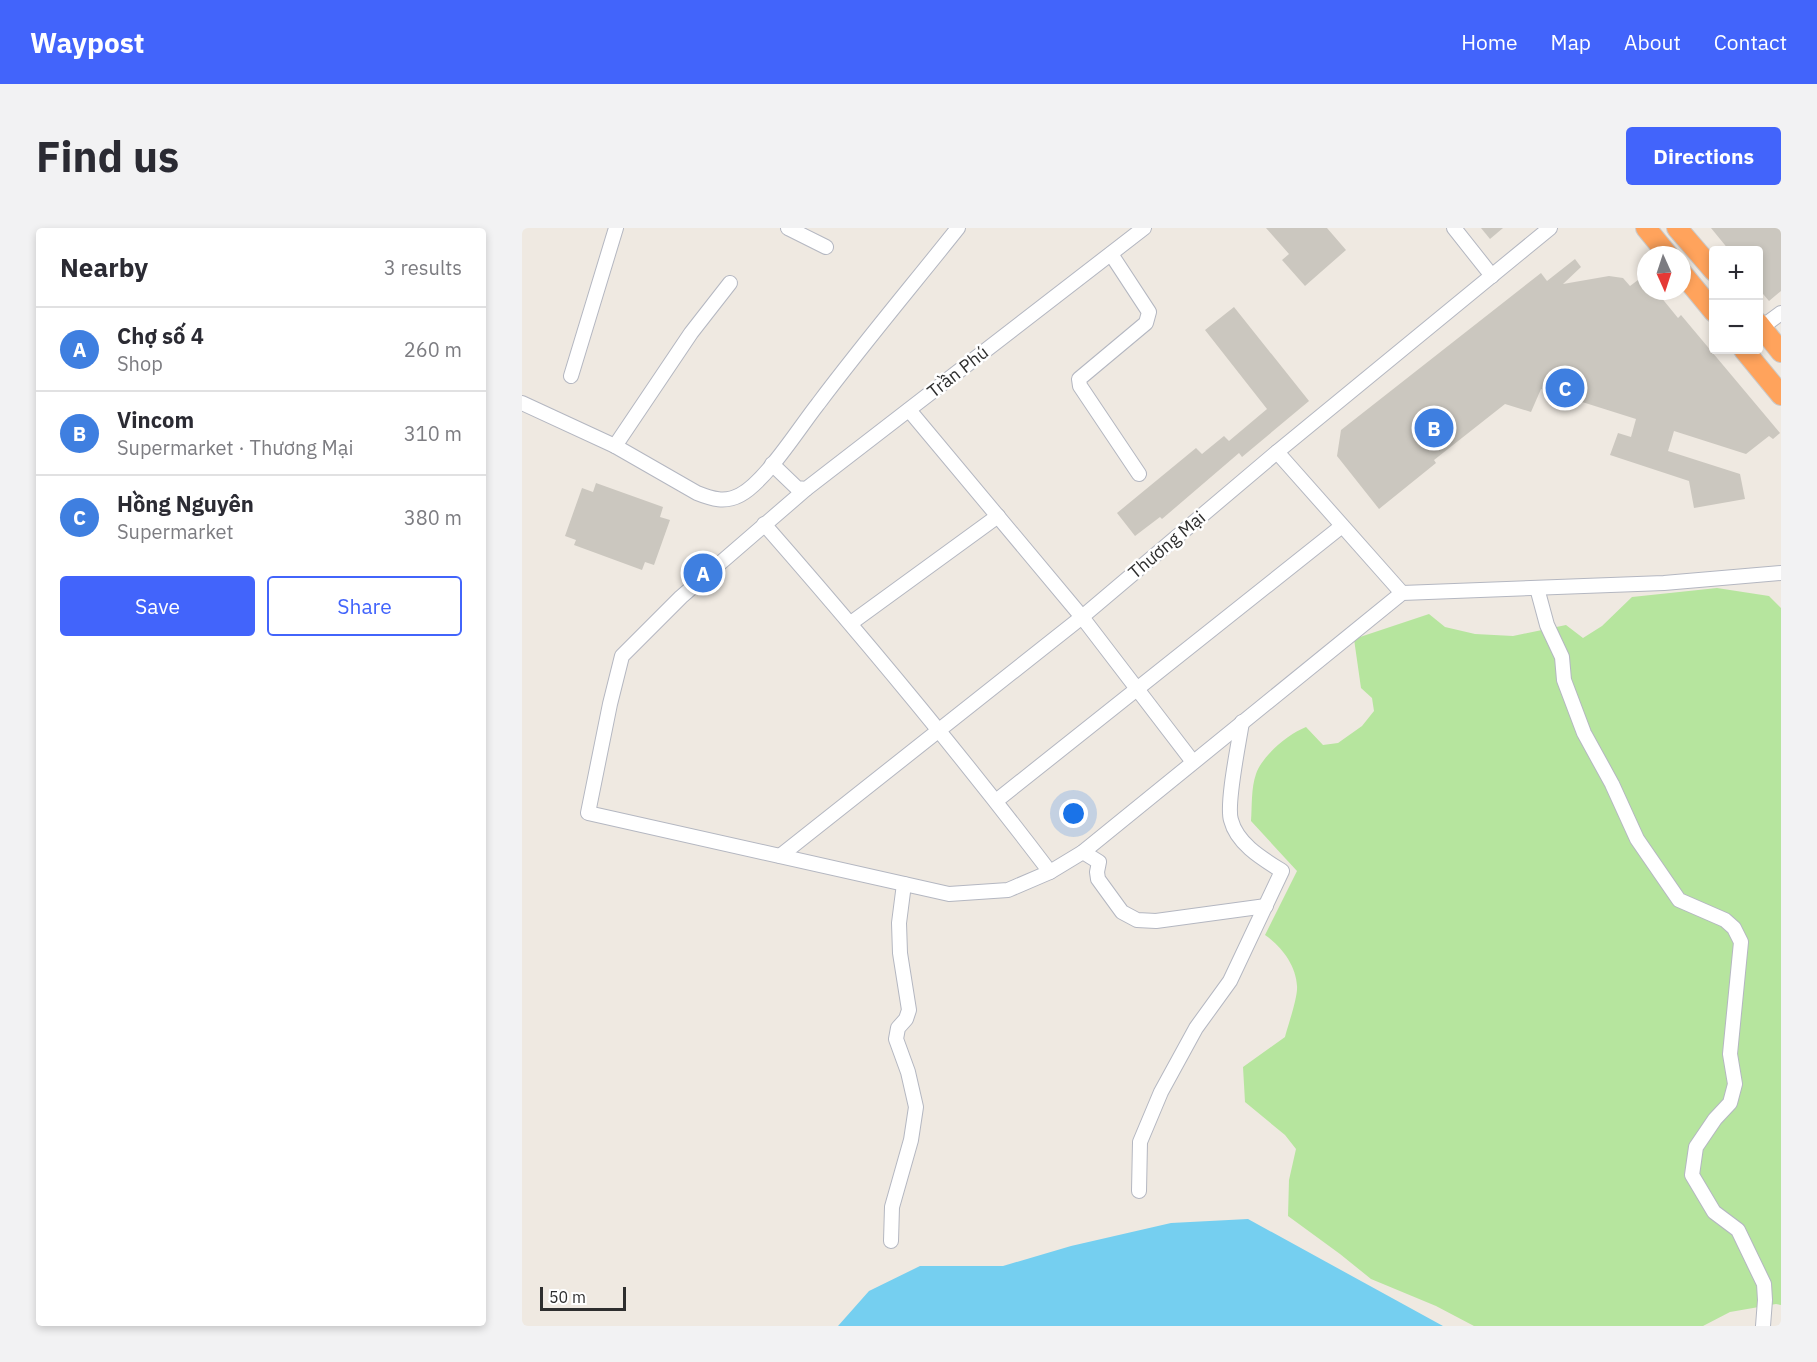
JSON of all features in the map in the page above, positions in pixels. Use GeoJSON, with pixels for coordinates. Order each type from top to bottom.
{"type":"FeatureCollection","features":[{"type":"Feature","properties":{"kind":"highway"},"geometry":{"type":"LineString","coordinates":[[1646,228],[1661,246]]}},
{"type":"Feature","properties":{"kind":"highway"},"geometry":{"type":"LineString","coordinates":[[1677,228],[1709,266]]}},
{"type":"Feature","properties":{"kind":"highway"},"geometry":{"type":"LineString","coordinates":[[1691,284],[1709,307]]}},
{"type":"Feature","properties":{"kind":"highway"},"geometry":{"type":"LineString","coordinates":[[1763,329],[1781,352]]}},
{"type":"Feature","properties":{"kind":"highway"},"geometry":{"type":"LineString","coordinates":[[1747,354],[1781,395]]}},
{"type":"Feature","properties":{"kind":"highway"},"geometry":{"type":"LineString","coordinates":[[1765,375],[1781,363]]}},
{"type":"Feature","properties":{"kind":"street"},"geometry":{"type":"LineString","coordinates":[[571,376],[616,228]]}},
{"type":"Feature","properties":{"kind":"street"},"geometry":{"type":"LineString","coordinates":[[788,228],[826,247]]}},
{"type":"Feature","properties":{"kind":"street"},"geometry":{"type":"LineString","coordinates":[[1454,228],[1492,276]]}},
{"type":"Feature","properties":{"kind":"street","name":"Thương Mại"},"geometry":{"type":"LineString","coordinates":[[780,856],[1082,617],[1277,452],[1550,228]]}},
{"type":"Feature","properties":{"kind":"street"},"geometry":{"type":"LineString","coordinates":[[522,404],[615,446],[711,499],[726,500],[741,494],[772,464],[952,230]]}},
{"type":"Feature","properties":{"kind":"street","name":"Trần Phú"},"geometry":{"type":"LineString","coordinates":[[780,856],[588,813],[622,656],[681,597],[806,489],[1111,254],[1136,230]]}},
{"type":"Feature","properties":{"kind":"street"},"geometry":{"type":"LineString","coordinates":[[1111,254],[1149,312],[1146,323],[1082,374],[1079,379],[1080,386],[1139,474]]}},
{"type":"Feature","properties":{"kind":"street"},"geometry":{"type":"LineString","coordinates":[[615,446],[692,333],[730,283]]}},
{"type":"Feature","properties":{"kind":"street"},"geometry":{"type":"LineString","coordinates":[[1763,323],[1781,313]]}},
{"type":"Feature","properties":{"kind":"street"},"geometry":{"type":"LineString","coordinates":[[909,410],[1082,617],[1193,762]]}},
{"type":"Feature","properties":{"kind":"street"},"geometry":{"type":"LineString","coordinates":[[1277,452],[1402,592]]}},
{"type":"Feature","properties":{"kind":"street"},"geometry":{"type":"LineString","coordinates":[[772,464],[797,488],[806,489]]}},
{"type":"Feature","properties":{"kind":"street"},"geometry":{"type":"LineString","coordinates":[[851,623],[998,516]]}},
{"type":"Feature","properties":{"kind":"street"},"geometry":{"type":"LineString","coordinates":[[764,524],[851,623],[939,730],[1050,872]]}},
{"type":"Feature","properties":{"kind":"street"},"geometry":{"type":"LineString","coordinates":[[996,801],[1342,526]]}},
{"type":"Feature","properties":{"kind":"street"},"geometry":{"type":"LineString","coordinates":[[780,856],[949,894],[1008,890],[1050,872],[1083,852],[1402,592],[1664,583],[1781,573]]}},
{"type":"Feature","properties":{"kind":"street"},"geometry":{"type":"LineString","coordinates":[[1537,588],[1546,625],[1562,657],[1564,680],[1584,734],[1612,784],[1637,839],[1679,900],[1725,920],[1734,928],[1741,942],[1730,1054],[1735,1084],[1730,1103],[1715,1119],[1696,1147],[1692,1175],[1714,1212],[1738,1230],[1764,1284],[1766,1300],[1764,1326]]}},
{"type":"Feature","properties":{"kind":"street"},"geometry":{"type":"LineString","coordinates":[[1139,1191],[1140,1142],[1161,1092],[1196,1028],[1230,981],[1282,871],[1242,841],[1230,819],[1230,802],[1242,722]]}},
{"type":"Feature","properties":{"kind":"street"},"geometry":{"type":"LineString","coordinates":[[1083,852],[1099,862],[1098,879],[1122,912],[1137,920],[1156,921],[1266,906]]}},
{"type":"Feature","properties":{"kind":"street"},"geometry":{"type":"LineString","coordinates":[[891,1241],[892,1207],[911,1140],[916,1107],[908,1072],[896,1039],[898,1028],[906,1019],[909,1010],[898,923],[904,884]]}},
{"type":"Feature","properties":{"kind":"green space"},"geometry":{"type":"Polygon","coordinates":[[[1717,588],[1769,596],[1781,608],[1781,1305],[1730,1312],[1703,1326],[1474,1326],[1436,1306],[1371,1279],[1288,1216],[1289,1180],[1296,1149],[1285,1135],[1245,1102],[1243,1067],[1285,1037],[1297,991],[1296,978],[1282,950],[1265,935],[1297,871],[1251,821],[1254,779],[1259,767],[1270,753],[1299,730],[1306,727],[1323,745],[1338,743],[1362,726],[1374,711],[1372,698],[1361,688],[1354,639],[1429,614],[1445,627],[1475,634],[1513,636],[1566,625],[1583,638],[1602,626],[1632,597],[1717,588]]]}},
{"type":"Feature","properties":{"kind":"water"},"geometry":{"type":"Polygon","coordinates":[[[1248,1219],[1443,1326],[838,1326],[869,1291],[920,1266],[1003,1266],[1071,1246],[1171,1223],[1248,1219]]]}},
{"type":"Feature","properties":{"kind":"building"},"geometry":{"type":"Polygon","coordinates":[[[1266,228],[1327,228],[1346,250],[1305,286],[1282,260],[1289,254],[1266,228]]]}},
{"type":"Feature","properties":{"kind":"building"},"geometry":{"type":"Polygon","coordinates":[[[1481,228],[1503,228],[1490,239],[1481,228]]]}},
{"type":"Feature","properties":{"kind":"building"},"geometry":{"type":"Polygon","coordinates":[[[1711,228],[1781,228],[1781,291],[1769,301],[1763,294],[1763,246],[1726,246],[1711,228]]]}},
{"type":"Feature","properties":{"kind":"building"},"geometry":{"type":"Polygon","coordinates":[[[1575,259],[1581,267],[1563,284],[1609,276],[1623,278],[1630,286],[1637,281],[1637,300],[1663,300],[1678,318],[1681,315],[1709,348],[1709,354],[1714,354],[1780,433],[1773,439],[1769,436],[1746,454],[1674,431],[1668,451],[1740,474],[1745,499],[1694,508],[1689,481],[1610,455],[1618,433],[1631,437],[1636,419],[1541,389],[1531,412],[1505,404],[1434,460],[1436,463],[1379,509],[1337,456],[1341,430],[1541,273],[1547,281],[1575,259]]]}},
{"type":"Feature","properties":{"kind":"building"},"geometry":{"type":"Polygon","coordinates":[[[1234,307],[1309,401],[1242,457],[1239,453],[1162,519],[1160,517],[1135,536],[1117,513],[1196,448],[1202,454],[1224,436],[1229,441],[1267,409],[1205,330],[1234,307]]]}},
{"type":"Feature","properties":{"kind":"building"},"geometry":{"type":"Polygon","coordinates":[[[596,483],[663,507],[660,517],[670,520],[654,565],[645,562],[642,570],[574,545],[576,540],[565,536],[582,488],[593,492],[596,483]]]}},
{"type":"Feature","properties":{"kind":"place","name":"Hồng Nguyên"},"geometry":{"type":"Point","coordinates":[1565,388]}},
{"type":"Feature","properties":{"kind":"place","name":"Vincom"},"geometry":{"type":"Point","coordinates":[1434,428]}},
{"type":"Feature","properties":{"kind":"place","name":"Chợ số 4"},"geometry":{"type":"Point","coordinates":[703,573]}}]}
